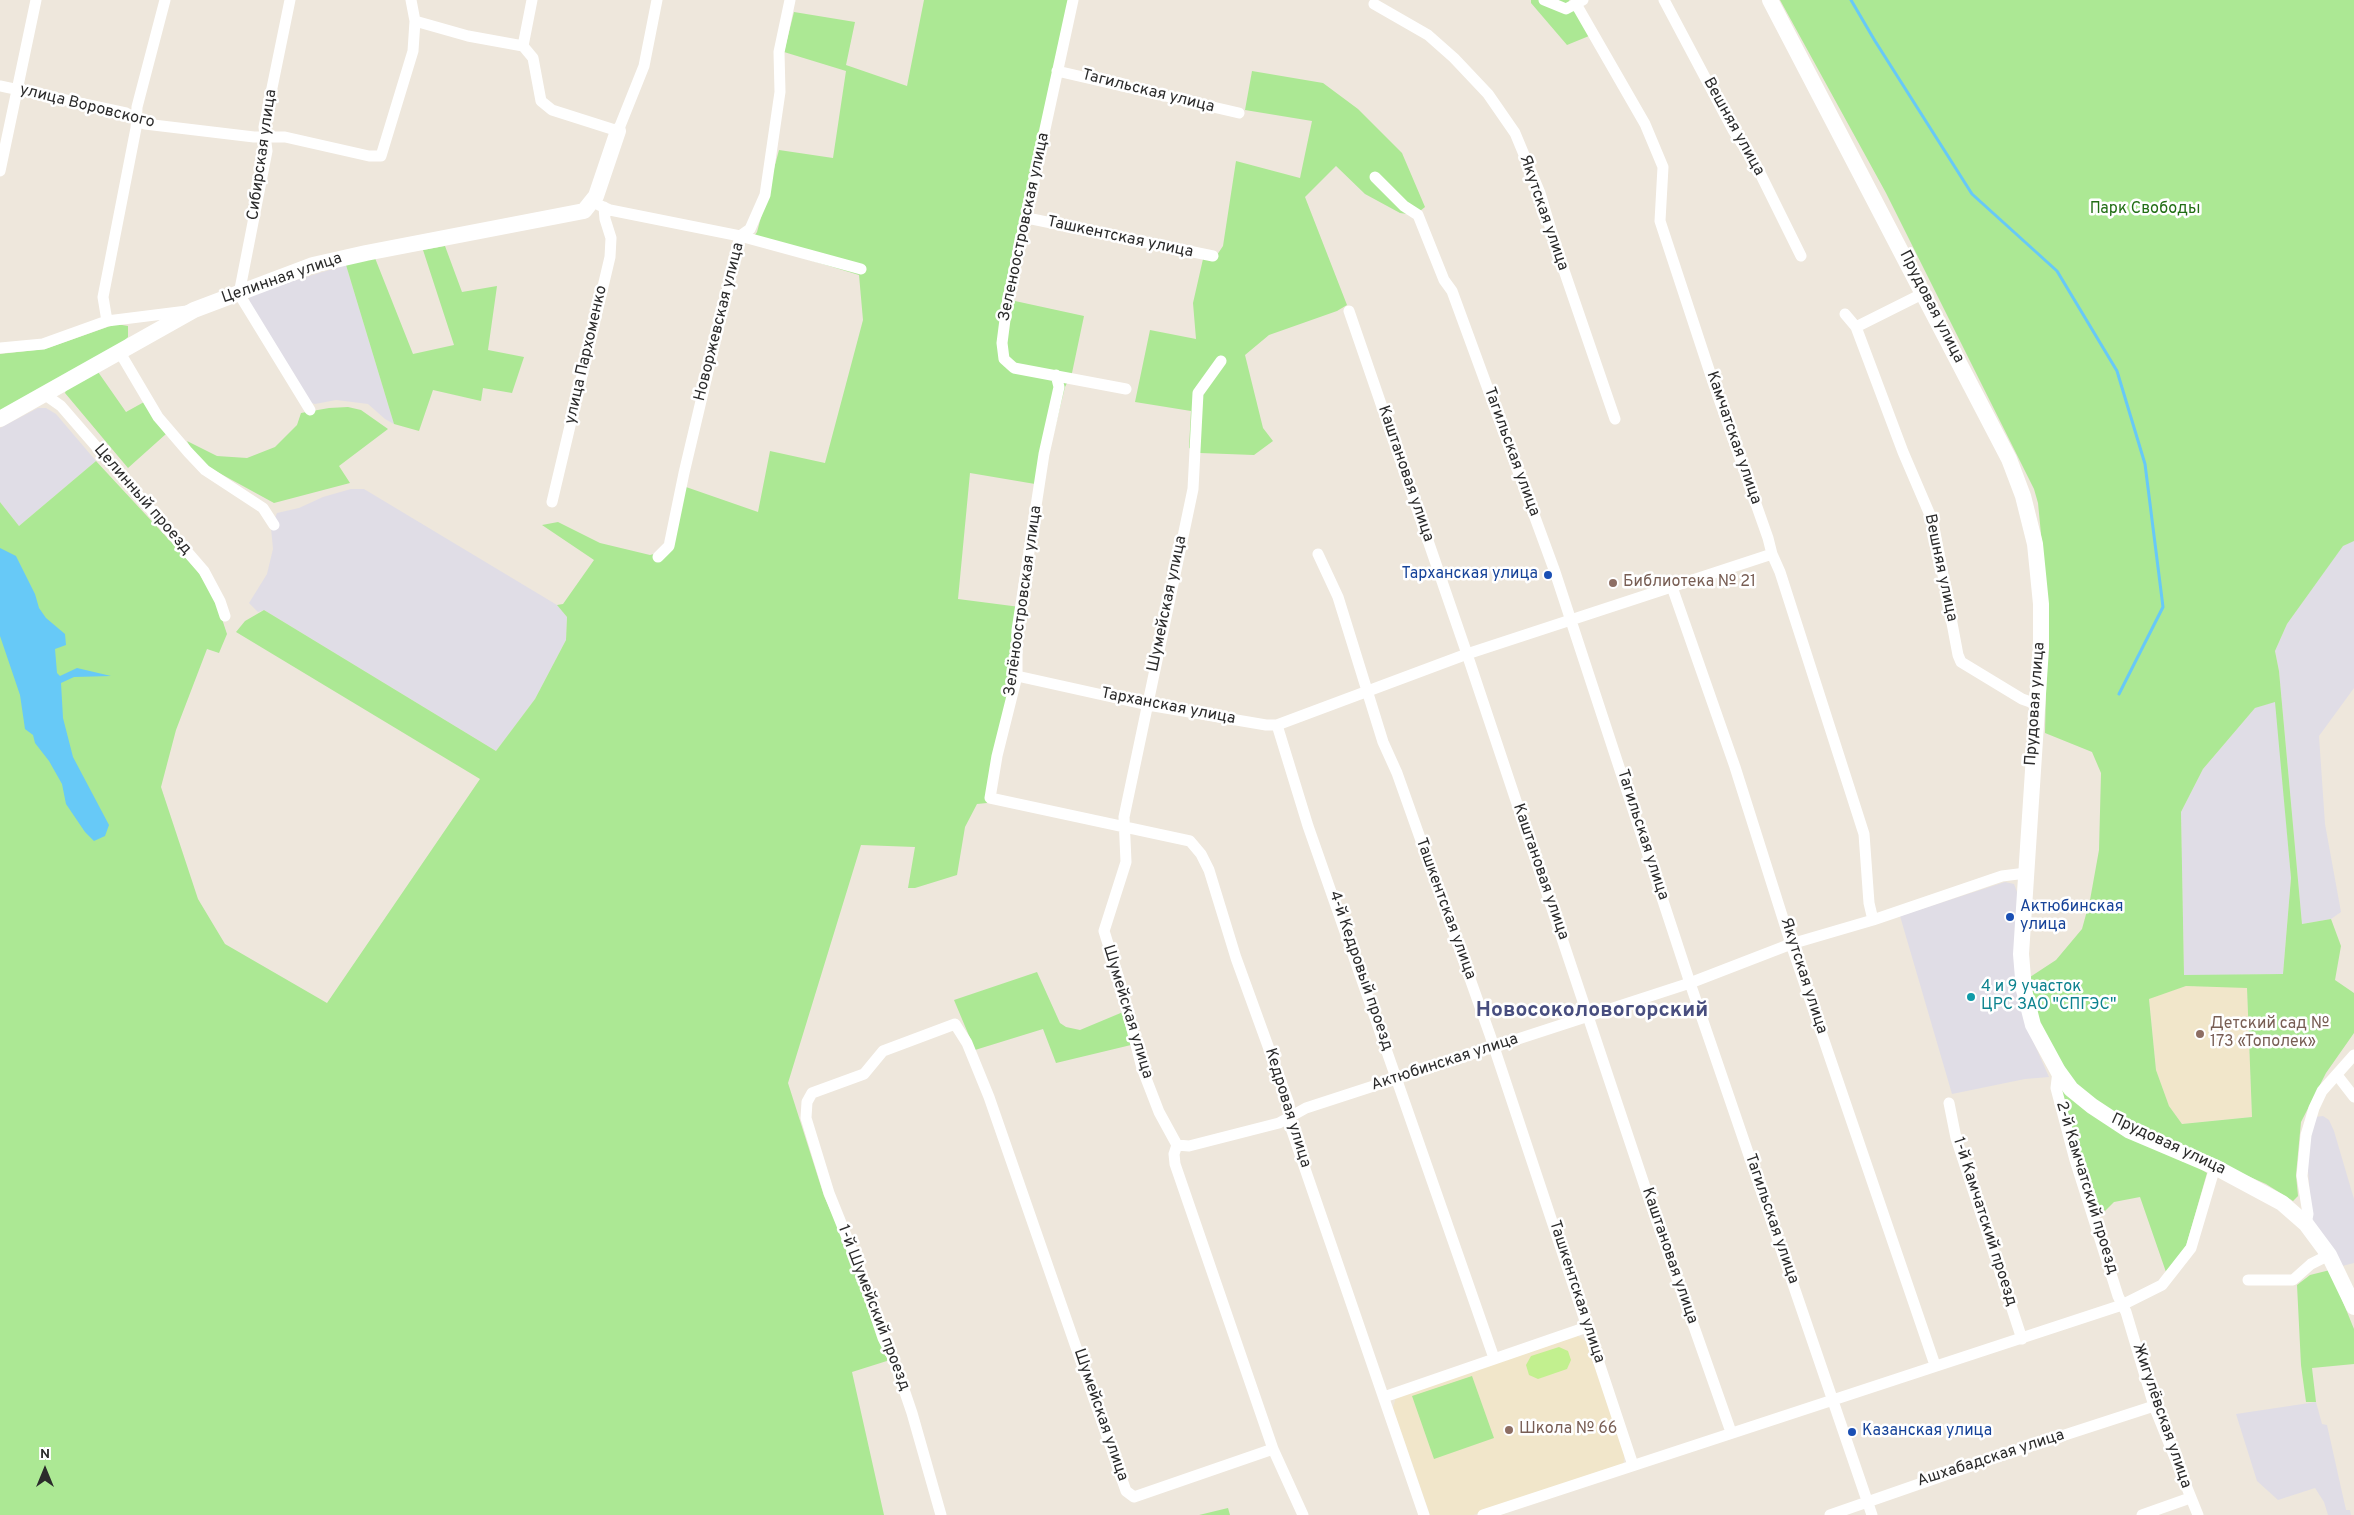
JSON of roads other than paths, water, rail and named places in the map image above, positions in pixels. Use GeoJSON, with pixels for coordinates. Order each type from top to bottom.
{"type":"FeatureCollection","features":[{"type":"Feature","properties":{"kind":"main road","name":"Прудовая улица"},"geometry":{"type":"LineString","coordinates":[[1770,0],[2009,458],[2023,496],[2035,544],[2042,604],[2041,648],[2021,954],[2024,990],[2033,1025],[2058,1071],[2071,1089],[2103,1114],[2130,1131],[2215,1167],[2282,1203],[2306,1224],[2329,1255],[2354,1308]]}},
{"type":"Feature","properties":{"kind":"main road"},"geometry":{"type":"LineString","coordinates":[[598,204],[618,130]]}},
{"type":"Feature","properties":{"kind":"main road","name":"Целинная улица"},"geometry":{"type":"LineString","coordinates":[[194,310],[313,265],[366,252],[566,216],[584,211],[598,204]]}},
{"type":"Feature","properties":{"kind":"main road"},"geometry":{"type":"LineString","coordinates":[[0,419],[194,310]]}},
{"type":"Feature","properties":{"kind":"street"},"geometry":{"type":"LineString","coordinates":[[0,171],[36,0]]}},
{"type":"Feature","properties":{"kind":"street"},"geometry":{"type":"LineString","coordinates":[[106,320],[103,298],[137,107],[165,0]]}},
{"type":"Feature","properties":{"kind":"street","name":"Сибирская улица"},"geometry":{"type":"LineString","coordinates":[[239,294],[267,151],[264,126],[290,0]]}},
{"type":"Feature","properties":{"kind":"street"},"geometry":{"type":"LineString","coordinates":[[411,0],[415,20],[468,36],[523,46],[533,58],[542,101],[552,110],[618,130],[644,66],[658,0]]}},
{"type":"Feature","properties":{"kind":"street"},"geometry":{"type":"LineString","coordinates":[[523,46],[532,0]]}},
{"type":"Feature","properties":{"kind":"street","name":"Новоржевская улица"},"geometry":{"type":"LineString","coordinates":[[658,557],[669,546],[684,472],[740,236],[750,229],[764,195],[780,92],[779,52],[790,0]]}},
{"type":"Feature","properties":{"kind":"street","name":"Зеленоостровская улица"},"geometry":{"type":"LineString","coordinates":[[1073,0],[1007,304],[1002,344],[1004,358],[1014,368],[1056,374],[1126,389]]}},
{"type":"Feature","properties":{"kind":"street","name":"Камчатская улица"},"geometry":{"type":"LineString","coordinates":[[1544,0],[1566,9],[1580,2],[1645,124],[1663,167],[1660,221],[1712,382],[1780,572],[1864,834],[1869,903],[1873,920]]}},
{"type":"Feature","properties":{"kind":"street","name":"Вешняя улица"},"geometry":{"type":"LineString","coordinates":[[1664,0],[1733,130],[1757,167],[1801,256]]}},
{"type":"Feature","properties":{"kind":"street","name":"Якутская улица"},"geometry":{"type":"LineString","coordinates":[[1374,4],[1428,35],[1454,58],[1488,94],[1515,133],[1540,193],[1556,250],[1615,419]]}},
{"type":"Feature","properties":{"kind":"street","name":"улица Воровского"},"geometry":{"type":"LineString","coordinates":[[0,86],[126,114],[145,124],[266,138],[285,137],[369,156],[381,156],[413,51],[415,20]]}},
{"type":"Feature","properties":{"kind":"street","name":"Тагильская улица"},"geometry":{"type":"LineString","coordinates":[[1057,71],[1206,108],[1239,113]]}},
{"type":"Feature","properties":{"kind":"street","name":"Тагильская улица"},"geometry":{"type":"LineString","coordinates":[[1375,177],[1404,206],[1418,215],[1425,228],[1444,280],[1452,291],[1555,572],[1690,983],[1872,1515]]}},
{"type":"Feature","properties":{"kind":"street"},"geometry":{"type":"LineString","coordinates":[[598,204],[740,236],[861,269]]}},
{"type":"Feature","properties":{"kind":"street","name":"улица Пархоменко"},"geometry":{"type":"LineString","coordinates":[[552,502],[610,257],[611,238],[598,204]]}},
{"type":"Feature","properties":{"kind":"street","name":"Ташкентская улица"},"geometry":{"type":"LineString","coordinates":[[1027,218],[1213,256]]}},
{"type":"Feature","properties":{"kind":"street"},"geometry":{"type":"LineString","coordinates":[[239,294],[310,410]]}},
{"type":"Feature","properties":{"kind":"street"},"geometry":{"type":"LineString","coordinates":[[1856,327],[1924,294]]}},
{"type":"Feature","properties":{"kind":"street","name":"Целинная улица"},"geometry":{"type":"LineString","coordinates":[[0,348],[43,344],[106,320],[194,310]]}},
{"type":"Feature","properties":{"kind":"street","name":"Каштановая улица"},"geometry":{"type":"LineString","coordinates":[[1350,311],[1589,1016],[1648,1196],[1731,1432]]}},
{"type":"Feature","properties":{"kind":"street","name":"Вешняя улица"},"geometry":{"type":"LineString","coordinates":[[1846,314],[1856,327],[1903,452],[1933,522],[1958,655],[1962,662],[2022,699],[2036,704]]}},
{"type":"Feature","properties":{"kind":"street"},"geometry":{"type":"LineString","coordinates":[[119,351],[158,417],[188,452],[205,470],[264,508],[274,524]]}},
{"type":"Feature","properties":{"kind":"street","name":"Шумейская улица"},"geometry":{"type":"LineString","coordinates":[[1178,1145],[1169,1134],[1158,1112],[1142,1068],[1119,979],[1104,938],[1106,919],[1126,862],[1124,817],[1192,488],[1198,392],[1221,361]]}},
{"type":"Feature","properties":{"kind":"street","name":"Зелёноостровская улица"},"geometry":{"type":"LineString","coordinates":[[990,798],[997,756],[1017,676],[1017,630],[1044,454],[1059,387],[1056,374]]}},
{"type":"Feature","properties":{"kind":"street","name":"Целинный проезд"},"geometry":{"type":"LineString","coordinates":[[44,394],[60,406],[204,571],[220,601],[225,616]]}},
{"type":"Feature","properties":{"kind":"street","name":"Ташкентская улица"},"geometry":{"type":"LineString","coordinates":[[1318,554],[1338,597],[1383,742],[1397,773],[1494,1046],[1633,1465]]}},
{"type":"Feature","properties":{"kind":"street","name":"Тарханская улица"},"geometry":{"type":"LineString","coordinates":[[1017,676],[1148,705],[1266,724],[1277,724],[1467,654],[1772,554]]}},
{"type":"Feature","properties":{"kind":"street","name":"Якутская улица"},"geometry":{"type":"LineString","coordinates":[[1672,587],[1735,767],[1791,944],[1935,1365]]}},
{"type":"Feature","properties":{"kind":"street","name":"4-й Кедровый проезд"},"geometry":{"type":"LineString","coordinates":[[1277,724],[1308,826],[1398,1078],[1494,1358]]}},
{"type":"Feature","properties":{"kind":"street","name":"Кедровая улица"},"geometry":{"type":"LineString","coordinates":[[990,798],[1190,841],[1201,854],[1209,870],[1236,958],[1289,1104],[1292,1128],[1424,1515]]}},
{"type":"Feature","properties":{"kind":"street","name":"Актюбинская улица"},"geometry":{"type":"LineString","coordinates":[[1178,1145],[1190,1146],[1279,1123],[1306,1108],[1690,983],[1791,944],[1873,920],[2002,876],[2026,873]]}},
{"type":"Feature","properties":{"kind":"street","name":"Шумейская улица"},"geometry":{"type":"LineString","coordinates":[[955,1024],[967,1043],[989,1097],[1126,1491],[1134,1497],[1273,1449]]}},
{"type":"Feature","properties":{"kind":"street","name":"1-й Шумейский проезд"},"geometry":{"type":"LineString","coordinates":[[942,1515],[897,1369],[883,1338],[862,1275],[829,1193],[806,1118],[807,1102],[812,1093],[864,1074],[884,1051],[955,1024]]}},
{"type":"Feature","properties":{"kind":"street"},"geometry":{"type":"LineString","coordinates":[[2306,1224],[2308,1214],[2302,1176],[2306,1135],[2314,1108],[2322,1091],[2354,1055]]}},
{"type":"Feature","properties":{"kind":"street","name":"2-й Камчатский проезд"},"geometry":{"type":"LineString","coordinates":[[2058,1071],[2056,1088],[2075,1160],[2122,1305]]}},
{"type":"Feature","properties":{"kind":"street"},"geometry":{"type":"LineString","coordinates":[[2337,1075],[2354,1097]]}},
{"type":"Feature","properties":{"kind":"street","name":"1-й Камчатский проезд"},"geometry":{"type":"LineString","coordinates":[[1950,1103],[1956,1138],[2022,1339]]}},
{"type":"Feature","properties":{"kind":"street"},"geometry":{"type":"LineString","coordinates":[[1178,1145],[1174,1154],[1176,1164],[1273,1449],[1303,1515]]}},
{"type":"Feature","properties":{"kind":"street"},"geometry":{"type":"LineString","coordinates":[[1483,1515],[2122,1305],[2162,1285],[2191,1248],[2215,1167]]}},
{"type":"Feature","properties":{"kind":"street"},"geometry":{"type":"LineString","coordinates":[[2248,1280],[2293,1280],[2311,1264],[2329,1255]]}},
{"type":"Feature","properties":{"kind":"street","name":"Жигулёвская улица"},"geometry":{"type":"LineString","coordinates":[[2122,1305],[2154,1406],[2198,1515]]}},
{"type":"Feature","properties":{"kind":"street"},"geometry":{"type":"LineString","coordinates":[[1384,1397],[1587,1327]]}},
{"type":"Feature","properties":{"kind":"street","name":"Ашхабадская улица"},"geometry":{"type":"LineString","coordinates":[[1830,1515],[1994,1458],[2154,1406]]}},
{"type":"Feature","properties":{"kind":"street","name":"Жигулёвская улица"},"geometry":{"type":"LineString","coordinates":[[2142,1515],[2190,1498]]}},
{"type":"Feature","properties":{"kind":"water"},"geometry":{"type":"Polygon","coordinates":[[[0,548],[16,556],[35,594],[39,608],[46,618],[65,634],[66,645],[55,649],[57,673],[60,676],[77,668],[111,676],[74,677],[61,683],[63,718],[73,757],[109,825],[105,836],[94,841],[85,832],[66,804],[62,784],[49,761],[35,743],[33,735],[25,729],[20,695],[0,636],[0,548]]]}},
{"type":"Feature","properties":{"kind":"waterway"},"geometry":{"type":"LineString","coordinates":[[1851,0],[1972,194],[2057,271],[2117,371],[2145,464],[2163,607],[2119,694]]}},
{"type":"Feature","properties":{"kind":"place","name":"Тарханская улица"},"geometry":{"type":"Point","coordinates":[1548,575]}},
{"type":"Feature","properties":{"kind":"place","name":"Библиотека № 21"},"geometry":{"type":"Point","coordinates":[1613,583]}},
{"type":"Feature","properties":{"kind":"place","name":"Актюбинская улица"},"geometry":{"type":"Point","coordinates":[2010,917]}},
{"type":"Feature","properties":{"kind":"place","name":"4 и 9 участок ЦРС ЗАО \"СПГЭС\""},"geometry":{"type":"Point","coordinates":[1971,997]}},
{"type":"Feature","properties":{"kind":"place","name":"Детский сад № 173 «Тополек»"},"geometry":{"type":"Point","coordinates":[2200,1034]}},
{"type":"Feature","properties":{"kind":"place","name":"Школа № 66"},"geometry":{"type":"Point","coordinates":[1509,1430]}},
{"type":"Feature","properties":{"kind":"place","name":"Казанская улица"},"geometry":{"type":"Point","coordinates":[1852,1432]}},
{"type":"Feature","properties":{"kind":"district","name":"Новосоколовогорский"},"geometry":{"type":"Point","coordinates":[1592,1012]}},
{"type":"Feature","properties":{"kind":"park label","name":"Парк Свободы"},"geometry":{"type":"Point","coordinates":[2145,210]}}]}
